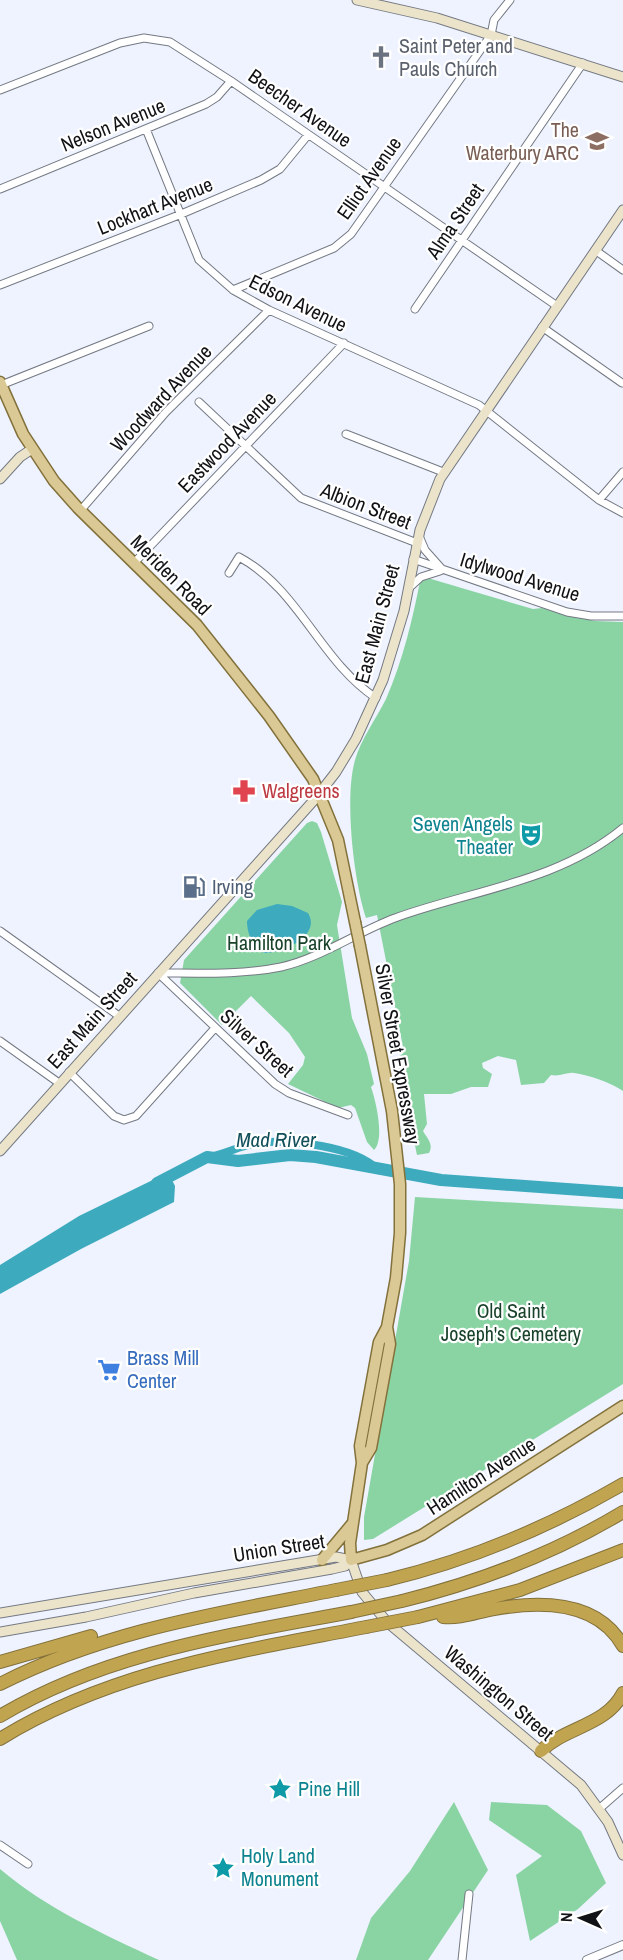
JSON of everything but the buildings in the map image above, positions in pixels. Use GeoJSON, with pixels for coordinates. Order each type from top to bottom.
{"type":"FeatureCollection","features":[{"type":"Feature","properties":{"kind":"highway"},"geometry":{"type":"LineString","coordinates":[[0,1684],[54,1659],[110,1638],[166,1623],[387,1580],[467,1557],[517,1538],[577,1510],[623,1484]]}},
{"type":"Feature","properties":{"kind":"highway"},"geometry":{"type":"LineString","coordinates":[[0,1716],[53,1688],[134,1657],[194,1642],[402,1602],[463,1584],[581,1536],[623,1512]]}},
{"type":"Feature","properties":{"kind":"highway"},"geometry":{"type":"LineString","coordinates":[[0,1739],[70,1702],[136,1676],[199,1660],[430,1615],[537,1585],[623,1550]]}},
{"type":"Feature","properties":{"kind":"highway"},"geometry":{"type":"LineString","coordinates":[[430,1615],[454,1617],[525,1605],[565,1607],[601,1622],[612,1631],[623,1646]]}},
{"type":"Feature","properties":{"kind":"highway"},"geometry":{"type":"LineString","coordinates":[[0,1662],[90,1636],[110,1638]]}},
{"type":"Feature","properties":{"kind":"highway"},"geometry":{"type":"LineString","coordinates":[[540,1751],[551,1742],[603,1716],[623,1693]]}},
{"type":"Feature","properties":{"kind":"main road"},"geometry":{"type":"LineString","coordinates":[[357,0],[422,14],[623,77]]}},
{"type":"Feature","properties":{"kind":"main road","name":"East Main Street"},"geometry":{"type":"LineString","coordinates":[[0,1151],[321,793],[356,739],[376,698],[391,658],[408,589],[417,539],[429,502],[443,472],[623,210]]}},
{"type":"Feature","properties":{"kind":"main road","name":"Meriden Road"},"geometry":{"type":"LineString","coordinates":[[1,384],[3,398],[32,449],[54,481],[80,511],[209,639],[269,716],[321,793]]}},
{"type":"Feature","properties":{"kind":"main road"},"geometry":{"type":"LineString","coordinates":[[0,479],[20,457],[32,449]]}},
{"type":"Feature","properties":{"kind":"main road","name":"Silver Street Expressway"},"geometry":{"type":"LineString","coordinates":[[321,793],[338,840],[388,1088],[398,1156],[399,1245],[387,1327],[390,1344],[370,1452],[362,1463],[351,1560]]}},
{"type":"Feature","properties":{"kind":"main road","name":"Hamilton Avenue"},"geometry":{"type":"LineString","coordinates":[[351,1560],[387,1550],[422,1534],[623,1406]]}},
{"type":"Feature","properties":{"kind":"main road"},"geometry":{"type":"LineString","coordinates":[[322,1560],[354,1521]]}},
{"type":"Feature","properties":{"kind":"main road","name":"Union Street"},"geometry":{"type":"LineString","coordinates":[[0,1613],[340,1557],[351,1560],[345,1566],[332,1569],[194,1593],[86,1617],[0,1632]]}},
{"type":"Feature","properties":{"kind":"main road","name":"Washington Street"},"geometry":{"type":"LineString","coordinates":[[351,1560],[360,1588],[382,1617],[581,1785],[599,1809],[623,1855]]}},
{"type":"Feature","properties":{"kind":"street","name":"Elliot Avenue"},"geometry":{"type":"LineString","coordinates":[[233,290],[334,248],[351,234],[491,34],[494,20],[510,0]]}},
{"type":"Feature","properties":{"kind":"street","name":"Beecher Avenue"},"geometry":{"type":"LineString","coordinates":[[0,90],[120,44],[144,38],[156,38],[177,46],[556,306]]}},
{"type":"Feature","properties":{"kind":"street","name":"Alma Street"},"geometry":{"type":"LineString","coordinates":[[415,309],[584,63]]}},
{"type":"Feature","properties":{"kind":"street","name":"Nelson Avenue"},"geometry":{"type":"LineString","coordinates":[[0,189],[206,104],[217,97],[231,81]]}},
{"type":"Feature","properties":{"kind":"street","name":"Edson Avenue"},"geometry":{"type":"LineString","coordinates":[[146,129],[199,260],[233,290],[269,310],[485,409],[599,500],[623,513]]}},
{"type":"Feature","properties":{"kind":"street","name":"Lockhart Avenue"},"geometry":{"type":"LineString","coordinates":[[0,285],[179,215],[273,174],[308,135]]}},
{"type":"Feature","properties":{"kind":"street"},"geometry":{"type":"LineString","coordinates":[[595,250],[623,270]]}},
{"type":"Feature","properties":{"kind":"street","name":"Woodward Avenue"},"geometry":{"type":"LineString","coordinates":[[80,511],[165,412],[269,310]]}},
{"type":"Feature","properties":{"kind":"street"},"geometry":{"type":"LineString","coordinates":[[1,384],[149,326]]}},
{"type":"Feature","properties":{"kind":"street"},"geometry":{"type":"LineString","coordinates":[[542,327],[622,383]]}},
{"type":"Feature","properties":{"kind":"street","name":"Eastwood Avenue"},"geometry":{"type":"LineString","coordinates":[[134,563],[344,344]]}},
{"type":"Feature","properties":{"kind":"street","name":"Albion Street"},"geometry":{"type":"LineString","coordinates":[[199,402],[301,498],[417,539]]}},
{"type":"Feature","properties":{"kind":"street"},"geometry":{"type":"LineString","coordinates":[[346,434],[443,472]]}},
{"type":"Feature","properties":{"kind":"street"},"geometry":{"type":"LineString","coordinates":[[599,500],[623,472]]}},
{"type":"Feature","properties":{"kind":"street","name":"Idylwood Avenue"},"geometry":{"type":"LineString","coordinates":[[417,539],[443,570]]}},
{"type":"Feature","properties":{"kind":"street"},"geometry":{"type":"LineString","coordinates":[[229,573],[239,557],[268,576],[356,684],[376,698]]}},
{"type":"Feature","properties":{"kind":"street","name":"Idylwood Avenue"},"geometry":{"type":"LineString","coordinates":[[413,560],[567,612],[591,616],[623,616]]}},
{"type":"Feature","properties":{"kind":"street","name":"Idylwood Avenue"},"geometry":{"type":"LineString","coordinates":[[408,589],[421,577],[443,570]]}},
{"type":"Feature","properties":{"kind":"street"},"geometry":{"type":"LineString","coordinates":[[158,973],[256,970],[288,965],[397,917],[553,870],[597,848],[623,828]]}},
{"type":"Feature","properties":{"kind":"street"},"geometry":{"type":"LineString","coordinates":[[0,931],[119,1016]]}},
{"type":"Feature","properties":{"kind":"street","name":"Silver Street"},"geometry":{"type":"LineString","coordinates":[[158,973],[280,1088],[348,1115]]}},
{"type":"Feature","properties":{"kind":"street"},"geometry":{"type":"LineString","coordinates":[[69,1072],[114,1116],[124,1120],[136,1116],[215,1028]]}},
{"type":"Feature","properties":{"kind":"street"},"geometry":{"type":"LineString","coordinates":[[0,1041],[59,1083]]}},
{"type":"Feature","properties":{"kind":"street"},"geometry":{"type":"LineString","coordinates":[[599,1809],[623,1788]]}},
{"type":"Feature","properties":{"kind":"street"},"geometry":{"type":"LineString","coordinates":[[0,1845],[28,1864]]}},
{"type":"Feature","properties":{"kind":"street"},"geometry":{"type":"LineString","coordinates":[[462,1960],[469,1894]]}},
{"type":"Feature","properties":{"kind":"street"},"geometry":{"type":"LineString","coordinates":[[587,1960],[623,1945]]}},
{"type":"Feature","properties":{"kind":"green space","name":"Hamilton Park"},"geometry":{"type":"Polygon","coordinates":[[[421,576],[533,609],[542,608],[595,621],[623,622],[623,1091],[599,1079],[574,1073],[551,1075],[544,1083],[521,1085],[516,1060],[498,1056],[482,1063],[483,1068],[492,1074],[488,1087],[471,1087],[451,1094],[424,1094],[427,1124],[423,1131],[431,1147],[429,1153],[417,1155],[398,1065],[398,1058],[404,1052],[377,915],[366,918],[354,862],[350,796],[358,752],[386,699],[398,669],[421,576]]]}},
{"type":"Feature","properties":{"kind":"green space","name":"Hamilton Park"},"geometry":{"type":"Polygon","coordinates":[[[312,821],[317,823],[321,832],[342,902],[337,925],[352,1018],[367,1054],[374,1084],[371,1087],[377,1110],[379,1138],[374,1150],[367,1142],[355,1108],[351,1105],[338,1108],[288,1084],[303,1065],[305,1057],[289,1033],[251,996],[222,1025],[180,983],[184,960],[307,823],[312,821]]]}},
{"type":"Feature","properties":{"kind":"green space","name":"Old Saint Joseph's Cemetery"},"geometry":{"type":"Polygon","coordinates":[[[415,1197],[623,1209],[623,1384],[373,1539],[364,1540],[364,1517],[409,1261],[415,1197]]]}},
{"type":"Feature","properties":{"kind":"green space"},"geometry":{"type":"Polygon","coordinates":[[[454,1802],[488,1870],[428,1960],[356,1960],[371,1918],[410,1871],[454,1802]]]}},
{"type":"Feature","properties":{"kind":"green space"},"geometry":{"type":"Polygon","coordinates":[[[491,1802],[547,1805],[581,1831],[606,1883],[578,1909],[530,1941],[516,1875],[542,1856],[489,1820],[491,1802]]]}},
{"type":"Feature","properties":{"kind":"green space"},"geometry":{"type":"Polygon","coordinates":[[[0,1869],[56,1909],[159,1960],[17,1960],[0,1921],[0,1869]]]}},
{"type":"Feature","properties":{"kind":"water"},"geometry":{"type":"Polygon","coordinates":[[[277,904],[292,906],[308,913],[311,921],[310,929],[305,936],[290,947],[264,953],[251,940],[247,921],[257,910],[277,904]]]}},
{"type":"Feature","properties":{"kind":"water"},"geometry":{"type":"Polygon","coordinates":[[[163,1175],[171,1178],[175,1186],[174,1202],[81,1249],[0,1294],[0,1265],[79,1216],[163,1175]]]}},
{"type":"Feature","properties":{"kind":"waterway"},"geometry":{"type":"LineString","coordinates":[[209,1157],[258,1143],[304,1143],[354,1155],[378,1170]]}},
{"type":"Feature","properties":{"kind":"waterway","name":"Mad River"},"geometry":{"type":"LineString","coordinates":[[157,1183],[207,1157],[238,1161],[290,1155],[316,1157],[441,1180],[623,1193]]}},
{"type":"Feature","properties":{"kind":"place","name":"Saint Peter and Pauls Church"},"geometry":{"type":"Point","coordinates":[381,57]}},
{"type":"Feature","properties":{"kind":"place","name":"The Waterbury ARC"},"geometry":{"type":"Point","coordinates":[597,141]}},
{"type":"Feature","properties":{"kind":"place","name":"Walgreens"},"geometry":{"type":"Point","coordinates":[244,791]}},
{"type":"Feature","properties":{"kind":"place","name":"Seven Angels Theater"},"geometry":{"type":"Point","coordinates":[531,835]}},
{"type":"Feature","properties":{"kind":"place","name":"Irving"},"geometry":{"type":"Point","coordinates":[194,887]}},
{"type":"Feature","properties":{"kind":"place","name":"Brass Mill Center"},"geometry":{"type":"Point","coordinates":[109,1370]}},
{"type":"Feature","properties":{"kind":"place","name":"Pine Hill"},"geometry":{"type":"Point","coordinates":[280,1789]}},
{"type":"Feature","properties":{"kind":"place","name":"Holy Land Monument"},"geometry":{"type":"Point","coordinates":[223,1868]}}]}
